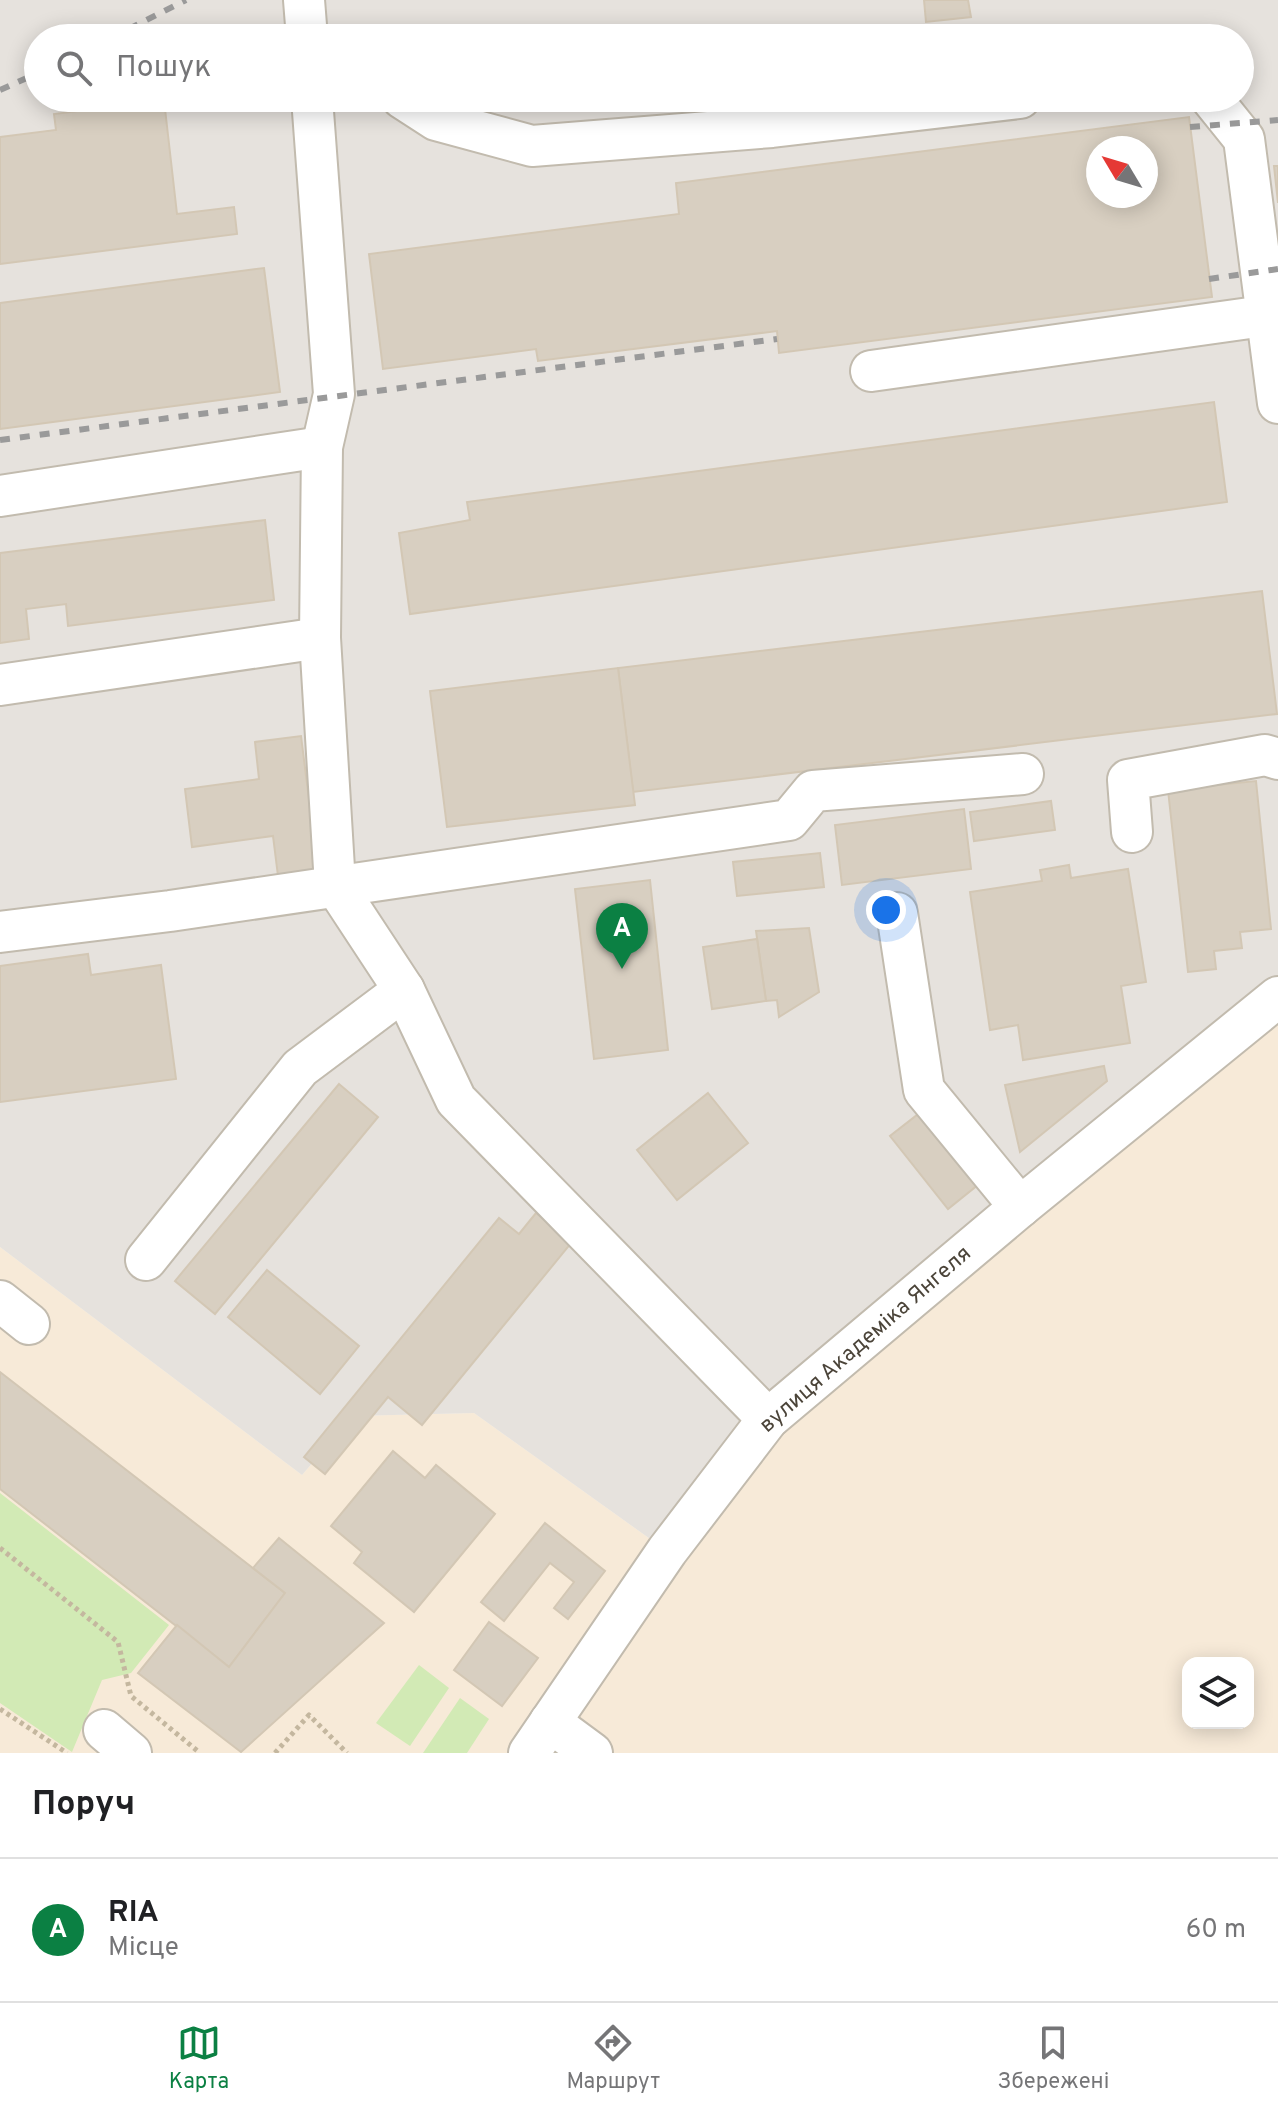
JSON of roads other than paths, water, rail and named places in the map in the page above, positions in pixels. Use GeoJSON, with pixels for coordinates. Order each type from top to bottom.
{"type":"FeatureCollection","features":[{"type":"Feature","properties":{"kind":"street"},"geometry":{"type":"LineString","coordinates":[[313,112],[334,394],[322,447],[320,638],[335,885],[404,990],[456,1100],[768,1419]]}},
{"type":"Feature","properties":{"kind":"street"},"geometry":{"type":"LineString","coordinates":[[424,112],[436,120],[532,146],[772,127],[900,112]]}},
{"type":"Feature","properties":{"kind":"street"},"geometry":{"type":"LineString","coordinates":[[1222,112],[1244,139],[1264,316],[1278,403]]}},
{"type":"Feature","properties":{"kind":"street"},"geometry":{"type":"LineString","coordinates":[[871,371],[1264,316]]}},
{"type":"Feature","properties":{"kind":"street"},"geometry":{"type":"LineString","coordinates":[[0,496],[322,447]]}},
{"type":"Feature","properties":{"kind":"street"},"geometry":{"type":"LineString","coordinates":[[0,685],[320,638]]}},
{"type":"Feature","properties":{"kind":"street"},"geometry":{"type":"LineString","coordinates":[[1132,832],[1128,780],[1265,755],[1278,759]]}},
{"type":"Feature","properties":{"kind":"street"},"geometry":{"type":"LineString","coordinates":[[0,932],[789,820],[813,791],[1023,774]]}},
{"type":"Feature","properties":{"kind":"street"},"geometry":{"type":"LineString","coordinates":[[897,913],[924,1090],[1020,1207]]}},
{"type":"Feature","properties":{"kind":"street"},"geometry":{"type":"LineString","coordinates":[[146,1260],[300,1068],[404,990]]}},
{"type":"Feature","properties":{"kind":"street","name":"вулиця Академіка Янгеля"},"geometry":{"type":"LineString","coordinates":[[539,1738],[667,1551],[768,1419],[1020,1207],[1278,997]]}},
{"type":"Feature","properties":{"kind":"street"},"geometry":{"type":"LineString","coordinates":[[539,1738],[592,1753]]}},
{"type":"Feature","properties":{"kind":"railway"},"geometry":{"type":"LineString","coordinates":[[139,24],[186,0]]}},
{"type":"Feature","properties":{"kind":"railway"},"geometry":{"type":"LineString","coordinates":[[0,90],[24,79]]}},
{"type":"Feature","properties":{"kind":"railway"},"geometry":{"type":"LineString","coordinates":[[1190,127],[1278,120]]}},
{"type":"Feature","properties":{"kind":"railway"},"geometry":{"type":"LineString","coordinates":[[1209,279],[1278,269]]}},
{"type":"Feature","properties":{"kind":"railway"},"geometry":{"type":"LineString","coordinates":[[0,440],[777,339]]}},
{"type":"Feature","properties":{"kind":"place","name":"RIA"},"geometry":{"type":"Point","coordinates":[622,969]}}]}
